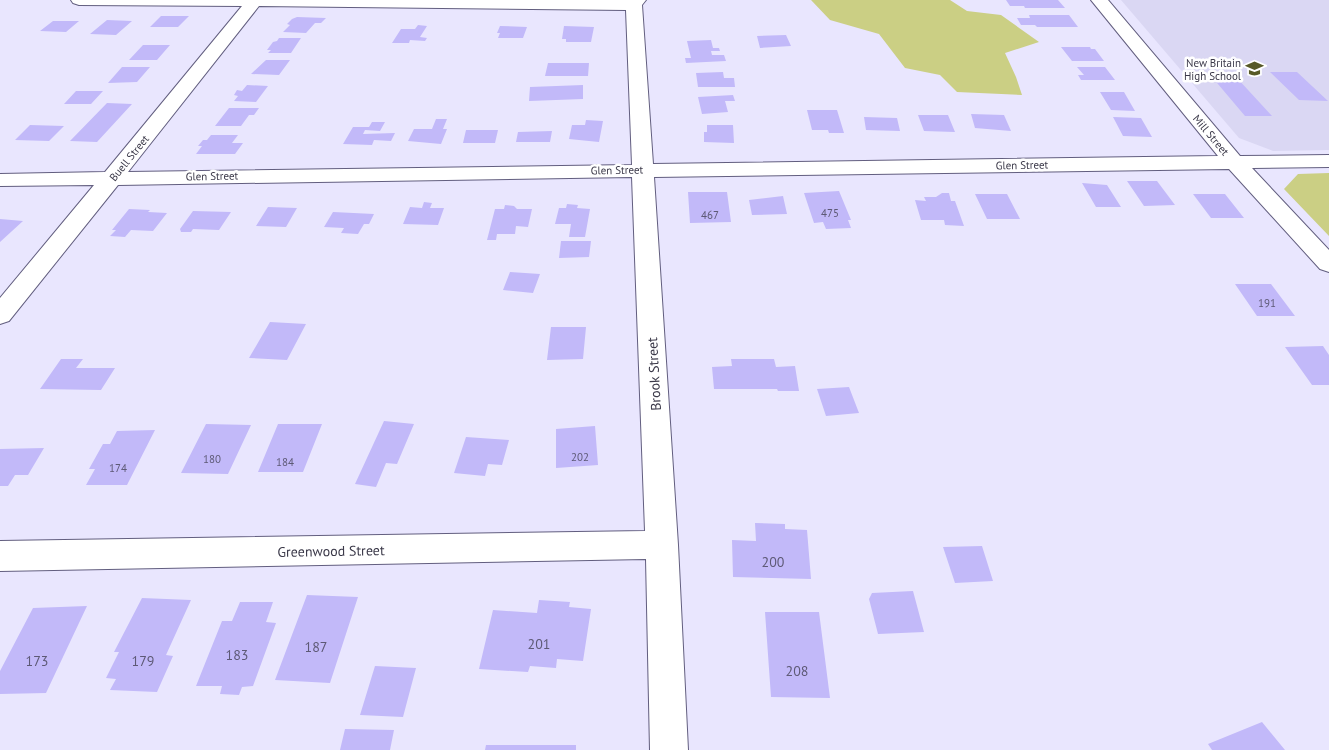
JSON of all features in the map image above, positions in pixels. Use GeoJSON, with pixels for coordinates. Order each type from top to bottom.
{"type":"FeatureCollection","features":[{"type":"Feature","properties":{"kind":"street"},"geometry":{"type":"LineString","coordinates":[[79,0],[636,3]]}},
{"type":"Feature","properties":{"kind":"street","name":"Mill Street"},"geometry":{"type":"LineString","coordinates":[[1099,0],[1234,162],[1329,264]]}},
{"type":"Feature","properties":{"kind":"street","name":"Buell Street"},"geometry":{"type":"LineString","coordinates":[[0,314],[113,178],[255,1]]}},
{"type":"Feature","properties":{"kind":"street","name":"Brook Street"},"geometry":{"type":"LineString","coordinates":[[636,3],[662,545],[669,750]]}},
{"type":"Feature","properties":{"kind":"street","name":"Glen Street"},"geometry":{"type":"LineString","coordinates":[[0,180],[1329,161]]}},
{"type":"Feature","properties":{"kind":"street","name":"Greenwood Street"},"geometry":{"type":"LineString","coordinates":[[0,556],[662,545]]}},
{"type":"Feature","properties":{"kind":"shaded area","name":"New Britain High School"},"geometry":{"type":"Polygon","coordinates":[[[1121,0],[1329,0],[1329,150],[1273,151],[1239,138],[1121,0]]]}},
{"type":"Feature","properties":{"kind":"green space"},"geometry":{"type":"Polygon","coordinates":[[[811,0],[950,0],[967,11],[1001,15],[1039,42],[1005,53],[1022,95],[957,92],[940,75],[905,68],[879,34],[830,20],[811,0]]]}},
{"type":"Feature","properties":{"kind":"green space"},"geometry":{"type":"Polygon","coordinates":[[[1329,173],[1329,236],[1284,189],[1298,174],[1329,173]]]}},
{"type":"Feature","properties":{"kind":"building"},"geometry":{"type":"Polygon","coordinates":[[[1006,0],[1058,0],[1065,8],[1010,6],[1006,0]]]}},
{"type":"Feature","properties":{"kind":"building"},"geometry":{"type":"Polygon","coordinates":[[[1029,15],[1069,15],[1078,27],[1021,25],[1017,18],[1030,18],[1029,15]]]}},
{"type":"Feature","properties":{"kind":"building"},"geometry":{"type":"Polygon","coordinates":[[[161,16],[189,16],[178,27],[150,27],[161,16]]]}},
{"type":"Feature","properties":{"kind":"building"},"geometry":{"type":"Polygon","coordinates":[[[297,17],[326,18],[321,23],[315,23],[306,33],[283,32],[290,25],[287,24],[297,17]]]}},
{"type":"Feature","properties":{"kind":"building"},"geometry":{"type":"Polygon","coordinates":[[[107,20],[132,21],[116,35],[90,34],[107,20]]]}},
{"type":"Feature","properties":{"kind":"building"},"geometry":{"type":"Polygon","coordinates":[[[53,21],[79,21],[66,32],[40,31],[53,21]]]}},
{"type":"Feature","properties":{"kind":"building"},"geometry":{"type":"Polygon","coordinates":[[[418,25],[427,26],[420,37],[427,38],[425,41],[410,40],[409,43],[392,43],[401,29],[415,29],[418,25]]]}},
{"type":"Feature","properties":{"kind":"building"},"geometry":{"type":"Polygon","coordinates":[[[500,26],[527,27],[523,38],[498,38],[500,33],[497,33],[500,26]]]}},
{"type":"Feature","properties":{"kind":"building"},"geometry":{"type":"Polygon","coordinates":[[[564,26],[594,27],[591,42],[566,42],[566,39],[562,39],[564,26]]]}},
{"type":"Feature","properties":{"kind":"building"},"geometry":{"type":"Polygon","coordinates":[[[786,35],[791,46],[760,48],[757,36],[786,35]]]}},
{"type":"Feature","properties":{"kind":"building"},"geometry":{"type":"Polygon","coordinates":[[[279,38],[301,38],[291,53],[268,53],[271,50],[267,50],[279,38]]]}},
{"type":"Feature","properties":{"kind":"building"},"geometry":{"type":"Polygon","coordinates":[[[711,40],[713,48],[719,48],[720,51],[711,51],[712,55],[724,55],[726,61],[686,63],[685,58],[691,58],[687,41],[711,40]]]}},
{"type":"Feature","properties":{"kind":"building"},"geometry":{"type":"Polygon","coordinates":[[[143,45],[170,45],[157,60],[129,60],[143,45]]]}},
{"type":"Feature","properties":{"kind":"building"},"geometry":{"type":"Polygon","coordinates":[[[1061,47],[1090,47],[1095,49],[1104,61],[1072,61],[1061,47]]]}},
{"type":"Feature","properties":{"kind":"building"},"geometry":{"type":"Polygon","coordinates":[[[266,60],[290,60],[279,75],[251,74],[266,60]]]}},
{"type":"Feature","properties":{"kind":"building"},"geometry":{"type":"Polygon","coordinates":[[[548,63],[589,63],[588,76],[545,76],[548,63]]]}},
{"type":"Feature","properties":{"kind":"building"},"geometry":{"type":"Polygon","coordinates":[[[122,67],[150,67],[137,82],[108,83],[122,67]]]}},
{"type":"Feature","properties":{"kind":"building"},"geometry":{"type":"Polygon","coordinates":[[[1077,67],[1105,67],[1115,80],[1081,80],[1078,75],[1084,75],[1077,67]]]}},
{"type":"Feature","properties":{"kind":"building"},"geometry":{"type":"Polygon","coordinates":[[[723,72],[724,78],[734,78],[735,87],[698,87],[696,73],[723,72]]]}},
{"type":"Feature","properties":{"kind":"building"},"geometry":{"type":"Polygon","coordinates":[[[1270,72],[1297,72],[1328,101],[1299,100],[1270,72]]]}},
{"type":"Feature","properties":{"kind":"building"},"geometry":{"type":"Polygon","coordinates":[[[1212,77],[1237,78],[1272,116],[1245,116],[1212,77]]]}},
{"type":"Feature","properties":{"kind":"building"},"geometry":{"type":"Polygon","coordinates":[[[247,85],[268,86],[256,102],[234,101],[238,96],[234,95],[237,90],[242,91],[247,85]]]}},
{"type":"Feature","properties":{"kind":"building"},"geometry":{"type":"Polygon","coordinates":[[[583,85],[583,99],[529,101],[530,87],[583,85]]]}},
{"type":"Feature","properties":{"kind":"building"},"geometry":{"type":"Polygon","coordinates":[[[76,91],[103,91],[91,104],[64,104],[76,91]]]}},
{"type":"Feature","properties":{"kind":"building"},"geometry":{"type":"Polygon","coordinates":[[[1100,92],[1124,92],[1135,111],[1111,110],[1100,92]]]}},
{"type":"Feature","properties":{"kind":"building"},"geometry":{"type":"Polygon","coordinates":[[[733,95],[735,101],[725,101],[728,112],[702,114],[698,97],[733,95]]]}},
{"type":"Feature","properties":{"kind":"building"},"geometry":{"type":"Polygon","coordinates":[[[107,103],[132,104],[97,142],[70,141],[107,103]]]}},
{"type":"Feature","properties":{"kind":"building"},"geometry":{"type":"Polygon","coordinates":[[[229,108],[259,108],[254,115],[249,115],[241,126],[215,126],[229,108]]]}},
{"type":"Feature","properties":{"kind":"building"},"geometry":{"type":"Polygon","coordinates":[[[807,110],[837,110],[844,133],[812,130],[807,110]]]}},
{"type":"Feature","properties":{"kind":"building"},"geometry":{"type":"Polygon","coordinates":[[[971,114],[1004,115],[1011,131],[975,128],[971,114]]]}},
{"type":"Feature","properties":{"kind":"building"},"geometry":{"type":"Polygon","coordinates":[[[918,115],[948,115],[955,132],[924,131],[918,115]]]}},
{"type":"Feature","properties":{"kind":"building"},"geometry":{"type":"Polygon","coordinates":[[[864,117],[897,118],[900,131],[866,130],[864,117]]]}},
{"type":"Feature","properties":{"kind":"building"},"geometry":{"type":"Polygon","coordinates":[[[1113,117],[1141,118],[1152,137],[1123,136],[1113,117]]]}},
{"type":"Feature","properties":{"kind":"building"},"geometry":{"type":"Polygon","coordinates":[[[436,119],[447,119],[443,129],[447,129],[441,144],[408,141],[414,129],[432,129],[436,119]]]}},
{"type":"Feature","properties":{"kind":"building"},"geometry":{"type":"Polygon","coordinates":[[[586,120],[603,121],[599,142],[569,139],[572,125],[585,125],[586,120]]]}},
{"type":"Feature","properties":{"kind":"building"},"geometry":{"type":"Polygon","coordinates":[[[372,122],[385,122],[380,131],[365,130],[363,134],[395,133],[391,141],[374,140],[372,145],[343,144],[353,127],[369,127],[372,122]]]}},
{"type":"Feature","properties":{"kind":"building"},"geometry":{"type":"Polygon","coordinates":[[[30,125],[64,126],[49,141],[15,140],[30,125]]]}},
{"type":"Feature","properties":{"kind":"building"},"geometry":{"type":"Polygon","coordinates":[[[707,125],[733,125],[734,143],[704,142],[704,132],[707,132],[707,125]]]}},
{"type":"Feature","properties":{"kind":"building"},"geometry":{"type":"Polygon","coordinates":[[[466,130],[498,130],[495,143],[463,143],[466,130]]]}},
{"type":"Feature","properties":{"kind":"building"},"geometry":{"type":"Polygon","coordinates":[[[552,131],[550,142],[516,142],[518,132],[552,131]]]}},
{"type":"Feature","properties":{"kind":"building"},"geometry":{"type":"Polygon","coordinates":[[[211,135],[238,135],[232,143],[243,143],[235,154],[196,154],[202,146],[198,146],[211,135]]]}},
{"type":"Feature","properties":{"kind":"building"},"geometry":{"type":"Polygon","coordinates":[[[1127,181],[1157,181],[1175,205],[1144,206],[1127,181]]]}},
{"type":"Feature","properties":{"kind":"building"},"geometry":{"type":"Polygon","coordinates":[[[1082,183],[1107,185],[1121,207],[1096,207],[1082,183]]]}},
{"type":"Feature","properties":{"kind":"building"},"geometry":{"type":"Polygon","coordinates":[[[839,191],[851,220],[848,220],[851,228],[826,229],[823,222],[814,223],[804,193],[839,191]]]}},
{"type":"Feature","properties":{"kind":"building"},"geometry":{"type":"Polygon","coordinates":[[[688,192],[727,192],[731,222],[690,223],[688,192]]]}},
{"type":"Feature","properties":{"kind":"building"},"geometry":{"type":"Polygon","coordinates":[[[942,193],[949,193],[951,201],[955,201],[964,226],[945,225],[944,220],[921,220],[915,200],[926,201],[924,197],[936,197],[942,193]]]}},
{"type":"Feature","properties":{"kind":"building"},"geometry":{"type":"Polygon","coordinates":[[[975,194],[1007,194],[1020,219],[987,219],[975,194]]]}},
{"type":"Feature","properties":{"kind":"building"},"geometry":{"type":"Polygon","coordinates":[[[1193,194],[1225,194],[1244,218],[1211,218],[1193,194]]]}},
{"type":"Feature","properties":{"kind":"building"},"geometry":{"type":"Polygon","coordinates":[[[783,196],[787,214],[752,215],[749,200],[783,196]]]}},
{"type":"Feature","properties":{"kind":"building"},"geometry":{"type":"Polygon","coordinates":[[[424,202],[432,203],[430,208],[444,208],[438,225],[403,224],[410,207],[422,208],[424,202]]]}},
{"type":"Feature","properties":{"kind":"building"},"geometry":{"type":"Polygon","coordinates":[[[567,204],[578,205],[577,208],[590,209],[585,237],[569,237],[571,224],[555,224],[559,208],[566,208],[567,204]]]}},
{"type":"Feature","properties":{"kind":"building"},"geometry":{"type":"Polygon","coordinates":[[[505,205],[514,206],[517,209],[532,209],[528,227],[516,226],[515,234],[497,234],[496,240],[487,240],[495,209],[504,209],[505,205]]]}},
{"type":"Feature","properties":{"kind":"building"},"geometry":{"type":"Polygon","coordinates":[[[268,207],[297,208],[286,227],[256,226],[268,207]]]}},
{"type":"Feature","properties":{"kind":"building"},"geometry":{"type":"Polygon","coordinates":[[[129,209],[167,213],[153,231],[131,230],[125,237],[110,236],[116,230],[112,230],[129,209]]]}},
{"type":"Feature","properties":{"kind":"building"},"geometry":{"type":"Polygon","coordinates":[[[193,211],[231,212],[219,230],[193,229],[191,232],[181,232],[180,229],[193,211]]]}},
{"type":"Feature","properties":{"kind":"building"},"geometry":{"type":"Polygon","coordinates":[[[333,212],[374,214],[369,224],[364,224],[358,234],[341,233],[344,228],[324,227],[333,212]]]}},
{"type":"Feature","properties":{"kind":"building"},"geometry":{"type":"Polygon","coordinates":[[[0,219],[23,221],[0,242],[0,219]]]}},
{"type":"Feature","properties":{"kind":"building"},"geometry":{"type":"Polygon","coordinates":[[[561,241],[591,241],[589,257],[559,258],[561,241]]]}},
{"type":"Feature","properties":{"kind":"building"},"geometry":{"type":"Polygon","coordinates":[[[510,272],[540,274],[533,293],[503,290],[510,272]]]}},
{"type":"Feature","properties":{"kind":"building"},"geometry":{"type":"Polygon","coordinates":[[[1235,284],[1271,284],[1295,316],[1257,316],[1235,284]]]}},
{"type":"Feature","properties":{"kind":"building"},"geometry":{"type":"Polygon","coordinates":[[[270,322],[306,324],[287,360],[249,358],[270,322]]]}},
{"type":"Feature","properties":{"kind":"building"},"geometry":{"type":"Polygon","coordinates":[[[551,327],[586,327],[583,359],[547,360],[551,327]]]}},
{"type":"Feature","properties":{"kind":"building"},"geometry":{"type":"Polygon","coordinates":[[[1323,346],[1329,355],[1329,385],[1312,385],[1285,347],[1323,346]]]}},
{"type":"Feature","properties":{"kind":"building"},"geometry":{"type":"Polygon","coordinates":[[[61,359],[83,359],[76,368],[115,368],[101,390],[40,389],[61,359]]]}},
{"type":"Feature","properties":{"kind":"building"},"geometry":{"type":"Polygon","coordinates":[[[731,359],[774,359],[776,367],[795,366],[799,391],[714,389],[712,367],[732,366],[731,359]]]}},
{"type":"Feature","properties":{"kind":"building"},"geometry":{"type":"Polygon","coordinates":[[[849,387],[859,413],[826,416],[817,389],[849,387]]]}},
{"type":"Feature","properties":{"kind":"building"},"geometry":{"type":"Polygon","coordinates":[[[384,421],[414,424],[397,464],[386,463],[376,487],[355,484],[384,421]]]}},
{"type":"Feature","properties":{"kind":"building"},"geometry":{"type":"Polygon","coordinates":[[[206,424],[251,425],[228,474],[181,473],[206,424]]]}},
{"type":"Feature","properties":{"kind":"building"},"geometry":{"type":"Polygon","coordinates":[[[278,424],[322,424],[303,472],[258,472],[278,424]]]}},
{"type":"Feature","properties":{"kind":"building"},"geometry":{"type":"Polygon","coordinates":[[[595,426],[598,465],[556,468],[556,429],[595,426]]]}},
{"type":"Feature","properties":{"kind":"building"},"geometry":{"type":"Polygon","coordinates":[[[155,430],[127,485],[86,485],[95,469],[89,469],[103,444],[110,444],[117,431],[155,430]]]}},
{"type":"Feature","properties":{"kind":"building"},"geometry":{"type":"Polygon","coordinates":[[[466,437],[509,440],[502,465],[488,464],[485,476],[454,473],[466,437]]]}},
{"type":"Feature","properties":{"kind":"building"},"geometry":{"type":"Polygon","coordinates":[[[44,448],[28,475],[15,475],[8,486],[0,486],[0,449],[44,448]]]}},
{"type":"Feature","properties":{"kind":"building"},"geometry":{"type":"Polygon","coordinates":[[[755,523],[785,524],[785,529],[807,530],[811,579],[733,577],[732,540],[756,541],[755,523]]]}},
{"type":"Feature","properties":{"kind":"building"},"geometry":{"type":"Polygon","coordinates":[[[982,546],[993,581],[955,583],[943,547],[982,546]]]}},
{"type":"Feature","properties":{"kind":"building"},"geometry":{"type":"Polygon","coordinates":[[[913,591],[924,632],[878,634],[869,599],[872,593],[913,591]]]}},
{"type":"Feature","properties":{"kind":"building"},"geometry":{"type":"Polygon","coordinates":[[[307,595],[358,597],[330,683],[275,680],[307,595]]]}},
{"type":"Feature","properties":{"kind":"building"},"geometry":{"type":"Polygon","coordinates":[[[142,598],[191,600],[166,655],[173,656],[157,692],[110,690],[116,679],[106,678],[119,652],[114,652],[142,598]]]}},
{"type":"Feature","properties":{"kind":"building"},"geometry":{"type":"Polygon","coordinates":[[[539,600],[570,602],[569,607],[591,609],[583,661],[557,659],[556,668],[530,666],[528,672],[479,669],[493,610],[537,613],[539,600]]]}},
{"type":"Feature","properties":{"kind":"building"},"geometry":{"type":"Polygon","coordinates":[[[240,602],[273,602],[266,622],[276,623],[253,686],[242,687],[239,695],[220,694],[222,686],[196,686],[222,621],[232,621],[240,602]]]}},
{"type":"Feature","properties":{"kind":"building"},"geometry":{"type":"Polygon","coordinates":[[[87,606],[46,693],[0,694],[0,671],[33,608],[87,606]]]}},
{"type":"Feature","properties":{"kind":"building"},"geometry":{"type":"Polygon","coordinates":[[[765,612],[819,612],[830,698],[771,697],[765,612]]]}},
{"type":"Feature","properties":{"kind":"building"},"geometry":{"type":"Polygon","coordinates":[[[375,666],[416,668],[403,717],[360,715],[375,666]]]}},
{"type":"Feature","properties":{"kind":"building"},"geometry":{"type":"Polygon","coordinates":[[[1262,722],[1285,750],[1212,750],[1208,744],[1262,722]]]}},
{"type":"Feature","properties":{"kind":"building"},"geometry":{"type":"Polygon","coordinates":[[[345,729],[394,730],[390,750],[340,750],[345,729]]]}},
{"type":"Feature","properties":{"kind":"building"},"geometry":{"type":"Polygon","coordinates":[[[486,745],[576,745],[576,750],[485,750],[486,745]]]}},
{"type":"Feature","properties":{"kind":"place","name":"New Britain High School"},"geometry":{"type":"Point","coordinates":[1255,69]}}]}
